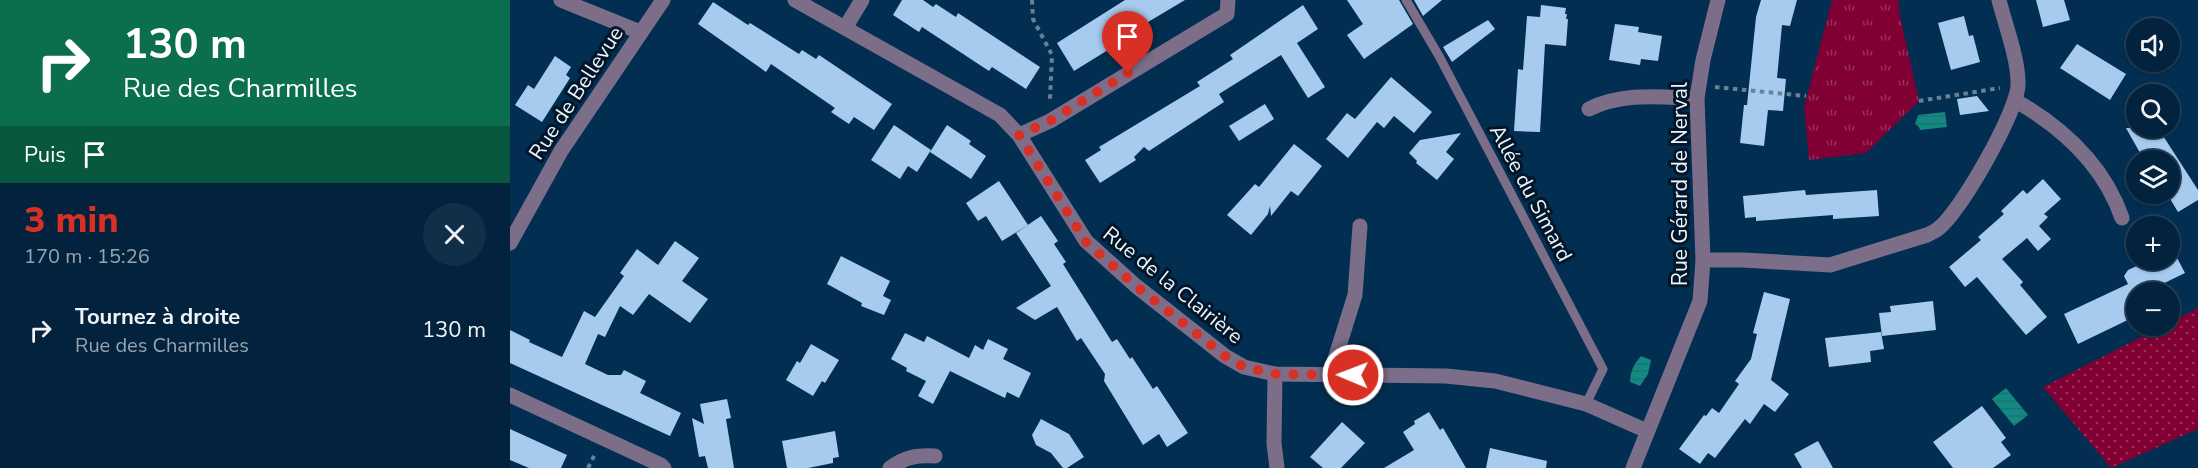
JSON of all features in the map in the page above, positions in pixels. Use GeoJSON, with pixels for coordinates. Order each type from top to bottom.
{"type":"FeatureCollection","features":[{"type":"Feature","properties":{"kind":"street"},"geometry":{"type":"LineString","coordinates":[[561,0],[640,32]]}},
{"type":"Feature","properties":{"kind":"street","name":"Rue de Bellevue"},"geometry":{"type":"LineString","coordinates":[[510,243],[561,151],[663,0]]}},
{"type":"Feature","properties":{"kind":"street","name":"Rue de la Clairière"},"geometry":{"type":"LineString","coordinates":[[795,0],[1000,115],[1019,135],[1086,242],[1136,286],[1225,356],[1244,367],[1275,374],[1446,376],[1495,381],[1586,404],[1647,431]]}},
{"type":"Feature","properties":{"kind":"street"},"geometry":{"type":"LineString","coordinates":[[845,28],[862,0]]}},
{"type":"Feature","properties":{"kind":"street"},"geometry":{"type":"LineString","coordinates":[[1019,135],[1050,121],[1227,14],[1228,0]]}},
{"type":"Feature","properties":{"kind":"street","name":"Rue Gérard de Nerval"},"geometry":{"type":"LineString","coordinates":[[1639,464],[1647,431],[1700,301],[1703,260],[1698,91],[1718,0]]}},
{"type":"Feature","properties":{"kind":"street"},"geometry":{"type":"LineString","coordinates":[[1703,260],[1830,265],[1927,235],[1940,228],[1964,198],[2003,130],[2016,101],[2018,84],[2016,69],[1999,0]]}},
{"type":"Feature","properties":{"kind":"street"},"geometry":{"type":"LineString","coordinates":[[1589,109],[1605,101],[1698,91]]}},
{"type":"Feature","properties":{"kind":"street"},"geometry":{"type":"LineString","coordinates":[[2016,101],[2042,116],[2077,146],[2096,168],[2117,204],[2122,218]]}},
{"type":"Feature","properties":{"kind":"street"},"geometry":{"type":"LineString","coordinates":[[1330,375],[1355,295],[1360,226]]}},
{"type":"Feature","properties":{"kind":"street"},"geometry":{"type":"LineString","coordinates":[[1275,374],[1274,443],[1277,468]]}},
{"type":"Feature","properties":{"kind":"street"},"geometry":{"type":"LineString","coordinates":[[510,395],[664,468]]}},
{"type":"Feature","properties":{"kind":"street"},"geometry":{"type":"LineString","coordinates":[[890,468],[912,456],[935,456]]}},
{"type":"Feature","properties":{"kind":"lane","name":"Allée du Simard"},"geometry":{"type":"LineString","coordinates":[[1406,0],[1439,56],[1603,369],[1586,404]]}},
{"type":"Feature","properties":{"kind":"path"},"geometry":{"type":"LineString","coordinates":[[1032,0],[1033,19],[1052,55],[1050,121]]}},
{"type":"Feature","properties":{"kind":"path"},"geometry":{"type":"LineString","coordinates":[[1919,101],[2018,84]]}},
{"type":"Feature","properties":{"kind":"path"},"geometry":{"type":"LineString","coordinates":[[1698,91],[1806,96]]}},
{"type":"Feature","properties":{"kind":"green space"},"geometry":{"type":"Polygon","coordinates":[[[1832,0],[1898,0],[1919,101],[1866,153],[1809,160],[1804,107],[1832,0]]]}},
{"type":"Feature","properties":{"kind":"green space"},"geometry":{"type":"Polygon","coordinates":[[[2198,308],[2198,429],[2111,468],[2043,387],[2143,336],[2180,336],[2180,317],[2198,308]]]}},
{"type":"Feature","properties":{"kind":"shaded area"},"geometry":{"type":"Polygon","coordinates":[[[1945,112],[1947,127],[1920,130],[1915,124],[1918,115],[1945,112]]]}},
{"type":"Feature","properties":{"kind":"shaded area"},"geometry":{"type":"Polygon","coordinates":[[[1641,356],[1651,360],[1648,374],[1640,386],[1630,382],[1633,368],[1641,356]]]}},
{"type":"Feature","properties":{"kind":"shaded area"},"geometry":{"type":"Polygon","coordinates":[[[2006,388],[2028,415],[2014,426],[1992,399],[2006,388]]]}},
{"type":"Feature","properties":{"kind":"building"},"geometry":{"type":"Polygon","coordinates":[[[902,0],[923,0],[933,7],[936,4],[956,17],[958,13],[1040,67],[1026,89],[992,67],[989,71],[922,27],[919,32],[893,15],[902,0]]]}},
{"type":"Feature","properties":{"kind":"building"},"geometry":{"type":"Polygon","coordinates":[[[1125,0],[1185,0],[1143,25],[1146,29],[1074,71],[1057,43],[1125,0]]]}},
{"type":"Feature","properties":{"kind":"building"},"geometry":{"type":"Polygon","coordinates":[[[1347,0],[1399,0],[1413,24],[1364,59],[1347,35],[1363,24],[1347,0]]]}},
{"type":"Feature","properties":{"kind":"building"},"geometry":{"type":"Polygon","coordinates":[[[1414,0],[1442,0],[1423,16],[1414,0]]]}},
{"type":"Feature","properties":{"kind":"building"},"geometry":{"type":"Polygon","coordinates":[[[1761,0],[1797,0],[1790,26],[1782,25],[1777,78],[1786,79],[1783,111],[1768,110],[1764,146],[1740,143],[1744,105],[1747,105],[1756,17],[1761,0]]]}},
{"type":"Feature","properties":{"kind":"building"},"geometry":{"type":"Polygon","coordinates":[[[2036,0],[2064,0],[2070,20],[2043,27],[2036,0]]]}},
{"type":"Feature","properties":{"kind":"building"},"geometry":{"type":"Polygon","coordinates":[[[713,2],[799,54],[802,50],[816,59],[819,55],[892,104],[874,130],[854,117],[849,124],[831,112],[835,108],[771,64],[766,72],[698,24],[713,2]]]}},
{"type":"Feature","properties":{"kind":"building"},"geometry":{"type":"Polygon","coordinates":[[[1303,5],[1318,29],[1297,43],[1325,87],[1308,98],[1281,55],[1219,94],[1224,102],[1149,151],[1144,147],[1134,157],[1136,160],[1100,183],[1085,160],[1101,150],[1099,147],[1200,86],[1197,82],[1233,59],[1230,55],[1303,5]]]}},
{"type":"Feature","properties":{"kind":"building"},"geometry":{"type":"Polygon","coordinates":[[[1541,5],[1566,8],[1565,14],[1568,19],[1566,46],[1545,44],[1540,132],[1514,131],[1518,69],[1523,70],[1527,16],[1540,17],[1541,5]]]}},
{"type":"Feature","properties":{"kind":"building"},"geometry":{"type":"Polygon","coordinates":[[[1964,16],[1969,36],[1973,35],[1980,62],[1951,70],[1938,23],[1964,16]]]}},
{"type":"Feature","properties":{"kind":"building"},"geometry":{"type":"Polygon","coordinates":[[[1488,20],[1495,29],[1452,62],[1443,47],[1488,20]]]}},
{"type":"Feature","properties":{"kind":"building"},"geometry":{"type":"Polygon","coordinates":[[[1615,24],[1639,27],[1638,32],[1662,36],[1658,61],[1641,59],[1640,65],[1609,60],[1615,24]]]}},
{"type":"Feature","properties":{"kind":"building"},"geometry":{"type":"Polygon","coordinates":[[[2077,44],[2126,74],[2110,100],[2060,68],[2077,44]]]}},
{"type":"Feature","properties":{"kind":"building"},"geometry":{"type":"Polygon","coordinates":[[[555,56],[571,67],[566,75],[570,78],[542,122],[515,105],[528,85],[534,89],[555,56]]]}},
{"type":"Feature","properties":{"kind":"building"},"geometry":{"type":"Polygon","coordinates":[[[1391,77],[1432,112],[1414,133],[1394,116],[1384,128],[1377,122],[1348,158],[1326,139],[1347,113],[1355,119],[1391,77]]]}},
{"type":"Feature","properties":{"kind":"building"},"geometry":{"type":"Polygon","coordinates":[[[1977,96],[1989,111],[1960,115],[1957,99],[1977,96]]]}},
{"type":"Feature","properties":{"kind":"building"},"geometry":{"type":"Polygon","coordinates":[[[1265,104],[1274,119],[1239,141],[1229,126],[1265,104]]]}},
{"type":"Feature","properties":{"kind":"building"},"geometry":{"type":"Polygon","coordinates":[[[894,125],[931,150],[917,172],[908,166],[900,179],[871,160],[894,125]]]}},
{"type":"Feature","properties":{"kind":"building"},"geometry":{"type":"Polygon","coordinates":[[[947,125],[971,141],[969,144],[986,156],[971,179],[930,152],[947,125]]]}},
{"type":"Feature","properties":{"kind":"building"},"geometry":{"type":"Polygon","coordinates":[[[1461,133],[1446,152],[1454,159],[1437,180],[1416,163],[1417,161],[1409,153],[1420,140],[1461,133]]]}},
{"type":"Feature","properties":{"kind":"building"},"geometry":{"type":"Polygon","coordinates":[[[2132,138],[2164,138],[2172,150],[2138,150],[2132,138]]]}},
{"type":"Feature","properties":{"kind":"building"},"geometry":{"type":"Polygon","coordinates":[[[1294,144],[1322,166],[1298,196],[1291,191],[1271,216],[1270,206],[1268,214],[1251,235],[1227,215],[1255,184],[1259,187],[1294,144]]]}},
{"type":"Feature","properties":{"kind":"building"},"geometry":{"type":"Polygon","coordinates":[[[2180,162],[2198,190],[2198,200],[2178,212],[2173,204],[2180,204],[2180,162]]]}},
{"type":"Feature","properties":{"kind":"building"},"geometry":{"type":"Polygon","coordinates":[[[2043,179],[2061,199],[2044,214],[2048,217],[2039,226],[2051,239],[2038,251],[2027,238],[2002,259],[2023,282],[2020,285],[2047,317],[2026,335],[1977,277],[1965,287],[1949,267],[1981,240],[1978,237],[2004,214],[2001,211],[2023,190],[2027,194],[2043,179]]]}},
{"type":"Feature","properties":{"kind":"building"},"geometry":{"type":"Polygon","coordinates":[[[999,181],[1028,225],[1002,241],[986,216],[978,221],[966,203],[999,181]]]}},
{"type":"Feature","properties":{"kind":"building"},"geometry":{"type":"Polygon","coordinates":[[[1805,190],[1806,195],[1877,190],[1879,216],[1833,219],[1833,215],[1756,221],[1756,217],[1745,218],[1743,196],[1805,190]]]}},
{"type":"Feature","properties":{"kind":"building"},"geometry":{"type":"Polygon","coordinates":[[[1041,216],[1058,241],[1054,244],[1066,262],[1063,264],[1112,342],[1117,339],[1153,389],[1157,386],[1188,433],[1167,447],[1159,434],[1143,445],[1104,381],[1105,374],[1081,338],[1077,341],[1057,307],[1035,320],[1016,308],[1051,286],[1016,233],[1041,216]]]}},
{"type":"Feature","properties":{"kind":"building"},"geometry":{"type":"Polygon","coordinates":[[[675,241],[699,258],[682,281],[708,299],[690,323],[649,294],[633,315],[620,306],[605,337],[598,334],[585,364],[608,375],[621,375],[624,370],[646,381],[640,393],[681,413],[670,436],[510,363],[510,330],[530,340],[529,342],[562,357],[584,311],[595,317],[624,276],[620,273],[637,249],[658,265],[675,241]]]}},
{"type":"Feature","properties":{"kind":"building"},"geometry":{"type":"Polygon","coordinates":[[[841,256],[890,281],[883,296],[891,300],[884,315],[861,306],[862,303],[827,284],[841,256]]]}},
{"type":"Feature","properties":{"kind":"building"},"geometry":{"type":"Polygon","coordinates":[[[2180,263],[2185,273],[2167,282],[2127,282],[2124,276],[2128,270],[2180,270],[2180,263]]]}},
{"type":"Feature","properties":{"kind":"building"},"geometry":{"type":"Polygon","coordinates":[[[2126,285],[2126,321],[2078,344],[2064,314],[2126,285]]]}},
{"type":"Feature","properties":{"kind":"building"},"geometry":{"type":"Polygon","coordinates":[[[1764,292],[1790,299],[1771,380],[1789,394],[1775,412],[1764,404],[1750,424],[1745,419],[1715,458],[1708,453],[1700,464],[1679,449],[1704,415],[1706,416],[1712,408],[1719,413],[1739,384],[1735,381],[1751,359],[1757,334],[1753,333],[1764,292]]]}},
{"type":"Feature","properties":{"kind":"building"},"geometry":{"type":"Polygon","coordinates":[[[1933,301],[1936,330],[1882,336],[1879,313],[1891,312],[1890,306],[1933,301]]]}},
{"type":"Feature","properties":{"kind":"building"},"geometry":{"type":"Polygon","coordinates":[[[1881,332],[1884,349],[1870,351],[1871,362],[1829,367],[1825,338],[1881,332]]]}},
{"type":"Feature","properties":{"kind":"building"},"geometry":{"type":"Polygon","coordinates":[[[905,333],[924,342],[927,336],[969,358],[975,345],[983,350],[988,339],[1008,349],[1003,359],[1031,373],[1019,398],[1007,392],[1005,398],[950,371],[933,404],[918,396],[926,381],[906,371],[907,368],[891,359],[905,333]]]}},
{"type":"Feature","properties":{"kind":"building"},"geometry":{"type":"Polygon","coordinates":[[[811,344],[839,360],[825,383],[822,381],[813,396],[786,380],[797,361],[800,363],[811,344]]]}},
{"type":"Feature","properties":{"kind":"building"},"geometry":{"type":"Polygon","coordinates":[[[727,399],[731,418],[726,419],[734,468],[708,468],[705,456],[699,457],[692,418],[704,424],[700,404],[727,399]]]}},
{"type":"Feature","properties":{"kind":"building"},"geometry":{"type":"Polygon","coordinates":[[[1982,406],[2006,438],[2001,442],[2011,455],[1993,468],[1953,468],[1933,442],[1982,406]]]}},
{"type":"Feature","properties":{"kind":"building"},"geometry":{"type":"Polygon","coordinates":[[[1429,412],[1440,430],[1443,428],[1466,468],[1384,468],[1414,450],[1403,432],[1415,424],[1414,421],[1429,412]]]}},
{"type":"Feature","properties":{"kind":"building"},"geometry":{"type":"Polygon","coordinates":[[[1041,419],[1069,434],[1084,457],[1067,468],[1063,468],[1051,453],[1036,445],[1032,435],[1041,419]]]}},
{"type":"Feature","properties":{"kind":"building"},"geometry":{"type":"Polygon","coordinates":[[[1342,422],[1365,443],[1341,468],[1323,468],[1310,457],[1342,422]]]}},
{"type":"Feature","properties":{"kind":"building"},"geometry":{"type":"Polygon","coordinates":[[[510,429],[567,455],[561,468],[529,468],[510,460],[510,429]]]}},
{"type":"Feature","properties":{"kind":"building"},"geometry":{"type":"Polygon","coordinates":[[[835,431],[839,457],[833,458],[833,463],[808,468],[787,468],[782,441],[835,431]]]}},
{"type":"Feature","properties":{"kind":"building"},"geometry":{"type":"Polygon","coordinates":[[[1818,441],[1833,468],[1802,468],[1794,454],[1818,441]]]}},
{"type":"Feature","properties":{"kind":"building"},"geometry":{"type":"Polygon","coordinates":[[[1490,448],[1547,461],[1546,468],[1486,468],[1490,448]]]}},
{"type":"Feature","properties":{"kind":"route"},"geometry":{"type":"LineString","coordinates":[[1128,73],[1050,121],[1019,135],[1086,242],[1136,286],[1225,356],[1244,367],[1275,374],[1353,375]]}}]}
